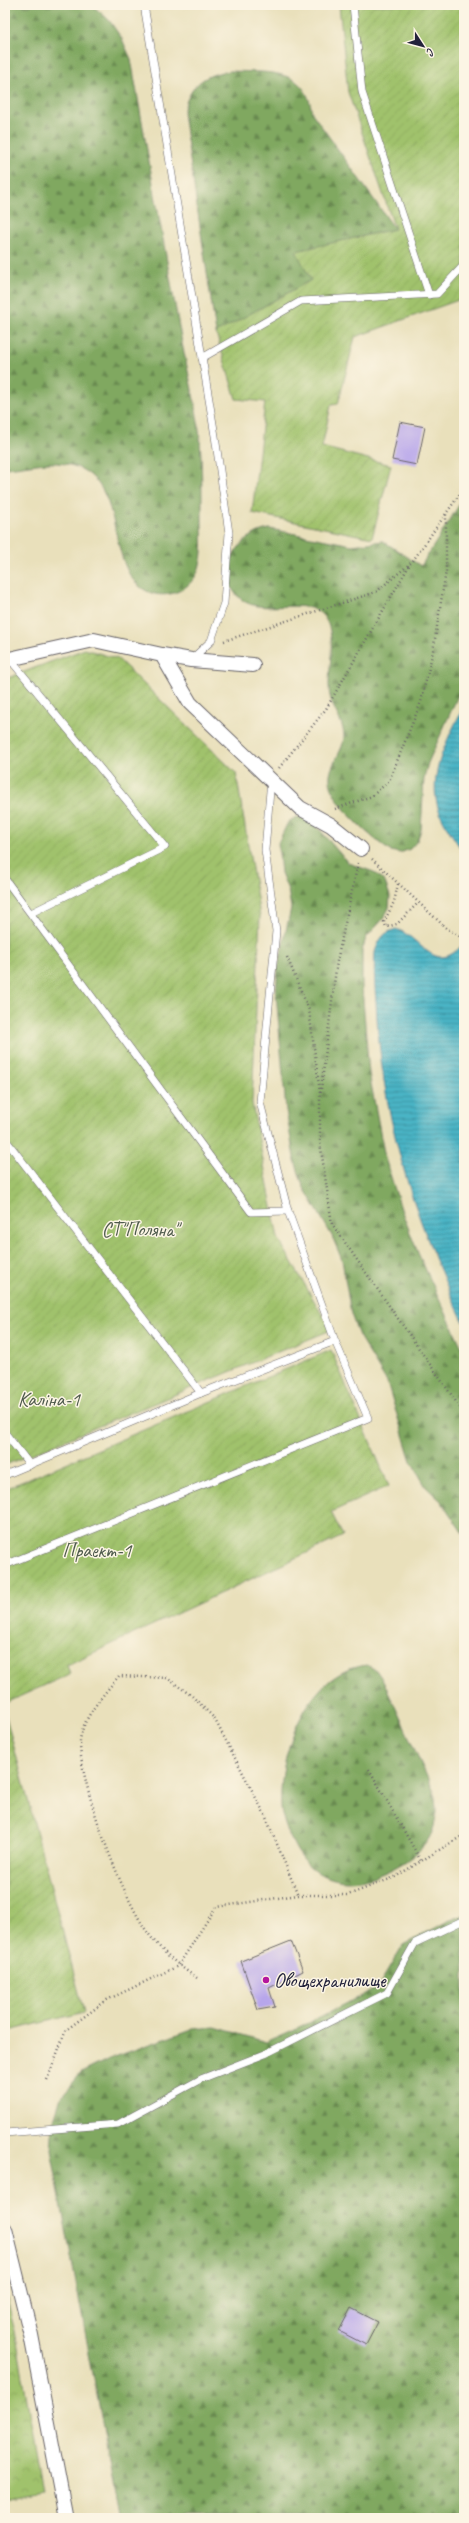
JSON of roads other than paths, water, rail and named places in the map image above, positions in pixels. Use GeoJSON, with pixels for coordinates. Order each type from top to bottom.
{"type":"FeatureCollection","features":[{"type":"Feature","properties":{"kind":"street"},"geometry":{"type":"LineString","coordinates":[[7,659],[94,640],[191,660],[252,665]]}},
{"type":"Feature","properties":{"kind":"street"},"geometry":{"type":"LineString","coordinates":[[162,655],[190,702],[308,814],[331,825],[361,849]]}},
{"type":"Feature","properties":{"kind":"street"},"geometry":{"type":"LineString","coordinates":[[5,2229],[31,2335],[66,2518]]}},
{"type":"Feature","properties":{"kind":"lane"},"geometry":{"type":"LineString","coordinates":[[144,5],[229,533],[224,603],[215,634],[208,646],[191,660]]}},
{"type":"Feature","properties":{"kind":"lane"},"geometry":{"type":"LineString","coordinates":[[353,5],[362,92],[430,295]]}},
{"type":"Feature","properties":{"kind":"lane"},"geometry":{"type":"LineString","coordinates":[[202,358],[301,301],[437,294],[464,265]]}},
{"type":"Feature","properties":{"kind":"lane"},"geometry":{"type":"LineString","coordinates":[[7,659],[165,848],[32,913]]}},
{"type":"Feature","properties":{"kind":"lane"},"geometry":{"type":"LineString","coordinates":[[5,1565],[368,1418],[335,1341],[288,1211],[260,1102],[276,931],[266,850],[270,779]]}},
{"type":"Feature","properties":{"kind":"lane"},"geometry":{"type":"LineString","coordinates":[[5,879],[32,913],[251,1212],[288,1211]]}},
{"type":"Feature","properties":{"kind":"lane"},"geometry":{"type":"LineString","coordinates":[[5,1139],[201,1392]]}},
{"type":"Feature","properties":{"kind":"lane"},"geometry":{"type":"LineString","coordinates":[[5,1475],[201,1392],[335,1341]]}},
{"type":"Feature","properties":{"kind":"lane"},"geometry":{"type":"LineString","coordinates":[[5,1433],[30,1465]]}},
{"type":"Feature","properties":{"kind":"lane"},"geometry":{"type":"LineString","coordinates":[[5,2133],[118,2124],[201,2079],[264,2054],[387,1993],[415,1943],[464,1920]]}},
{"type":"Feature","properties":{"kind":"water"},"geometry":{"type":"Polygon","coordinates":[[[464,706],[464,854],[447,828],[440,814],[436,799],[435,787],[436,775],[443,751],[464,706]]]}},
{"type":"Feature","properties":{"kind":"water"},"geometry":{"type":"Polygon","coordinates":[[[396,929],[405,933],[428,952],[436,956],[444,957],[454,953],[464,943],[464,1323],[431,1249],[417,1212],[395,1138],[387,1100],[377,1019],[374,960],[378,944],[384,935],[396,929]]]}},
{"type":"Feature","properties":{"kind":"place","name":"Овощехранилище"},"geometry":{"type":"Point","coordinates":[266,1980]}},
{"type":"Feature","properties":{"kind":"park label","name":"СТ\"Поляна\""},"geometry":{"type":"Point","coordinates":[140,1229]}},
{"type":"Feature","properties":{"kind":"park label","name":"Каліна-1"},"geometry":{"type":"Point","coordinates":[49,1399]}},
{"type":"Feature","properties":{"kind":"park label","name":"Праект-1"},"geometry":{"type":"Point","coordinates":[97,1550]}}]}
